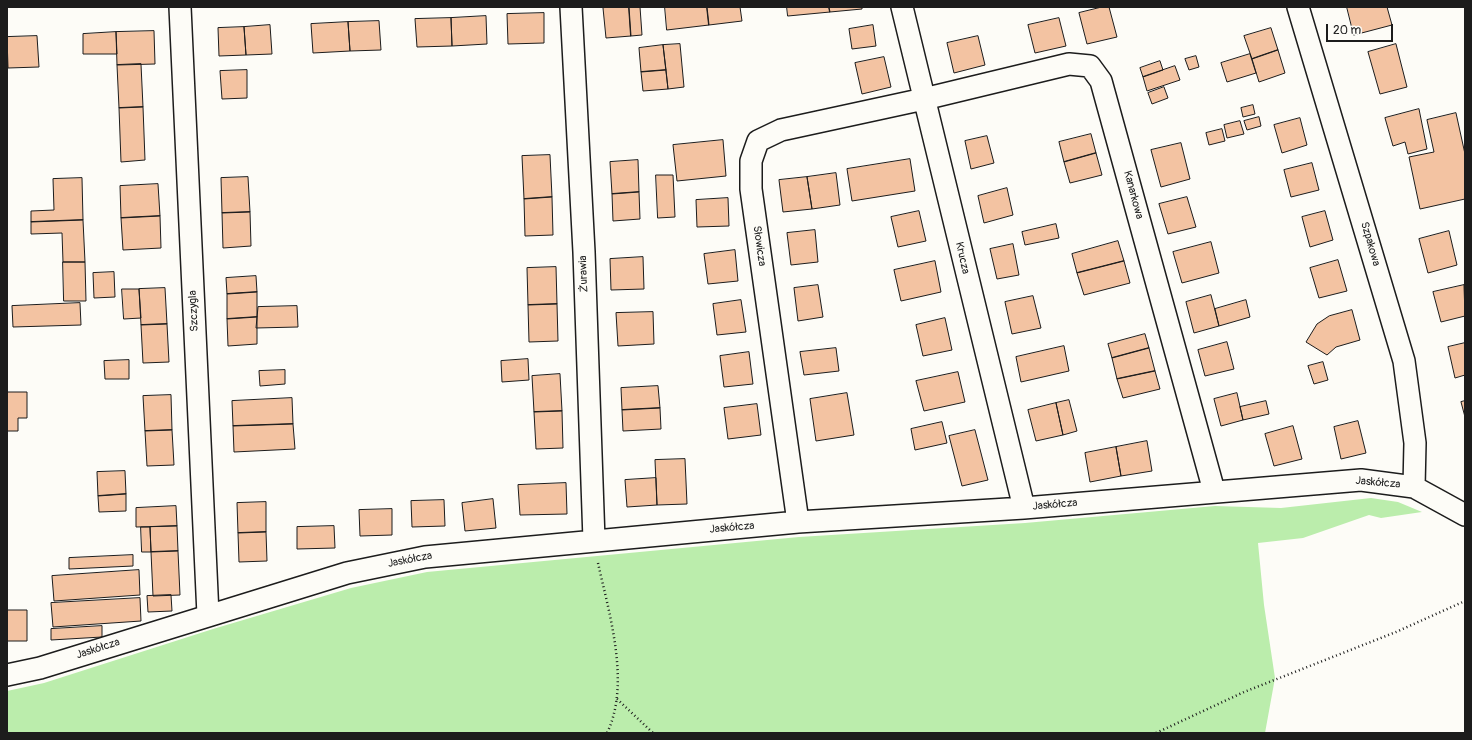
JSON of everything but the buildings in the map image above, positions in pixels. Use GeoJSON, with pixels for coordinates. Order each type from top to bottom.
{"type":"FeatureCollection","features":[{"type":"Feature","properties":{"kind":"street","name":"Szczygla"},"geometry":{"type":"LineString","coordinates":[[180,7],[208,614]]}},
{"type":"Feature","properties":{"kind":"street","name":"Żurawia"},"geometry":{"type":"LineString","coordinates":[[571,7],[584,252],[594,540]]}},
{"type":"Feature","properties":{"kind":"street","name":"Krucza"},"geometry":{"type":"LineString","coordinates":[[902,7],[985,355],[1024,508]]}},
{"type":"Feature","properties":{"kind":"street","name":"Szpakowa"},"geometry":{"type":"LineString","coordinates":[[1298,7],[1404,361],[1415,443],[1414,487]]}},
{"type":"Feature","properties":{"kind":"street","name":"Kanarkowa"},"geometry":{"type":"LineString","coordinates":[[924,99],[1069,64],[1090,66],[1101,81],[1214,491]]}},
{"type":"Feature","properties":{"kind":"street","name":"Słowicza"},"geometry":{"type":"LineString","coordinates":[[798,522],[751,189],[751,161],[758,141],[781,130],[924,99]]}},
{"type":"Feature","properties":{"kind":"street","name":"Jaskółcza"},"geometry":{"type":"LineString","coordinates":[[7,675],[40,668],[208,614],[347,573],[425,557],[798,522],[1024,508],[1214,491],[1361,480],[1414,487],[1465,516]]}},
{"type":"Feature","properties":{"kind":"path"},"geometry":{"type":"LineString","coordinates":[[594,540],[615,639],[617,700],[607,733]]}},
{"type":"Feature","properties":{"kind":"path"},"geometry":{"type":"LineString","coordinates":[[1156,733],[1244,692],[1396,632],[1465,601]]}},
{"type":"Feature","properties":{"kind":"path"},"geometry":{"type":"LineString","coordinates":[[617,700],[653,733]]}},
{"type":"Feature","properties":{"kind":"green space"},"geometry":{"type":"Polygon","coordinates":[[[1371,498],[1398,502],[1422,512],[1381,518],[1369,515],[1303,538],[1258,543],[1264,605],[1275,678],[1265,733],[7,733],[7,691],[44,683],[213,629],[351,588],[427,572],[799,537],[1025,523],[1215,506],[1281,508],[1371,498]]]}}]}
